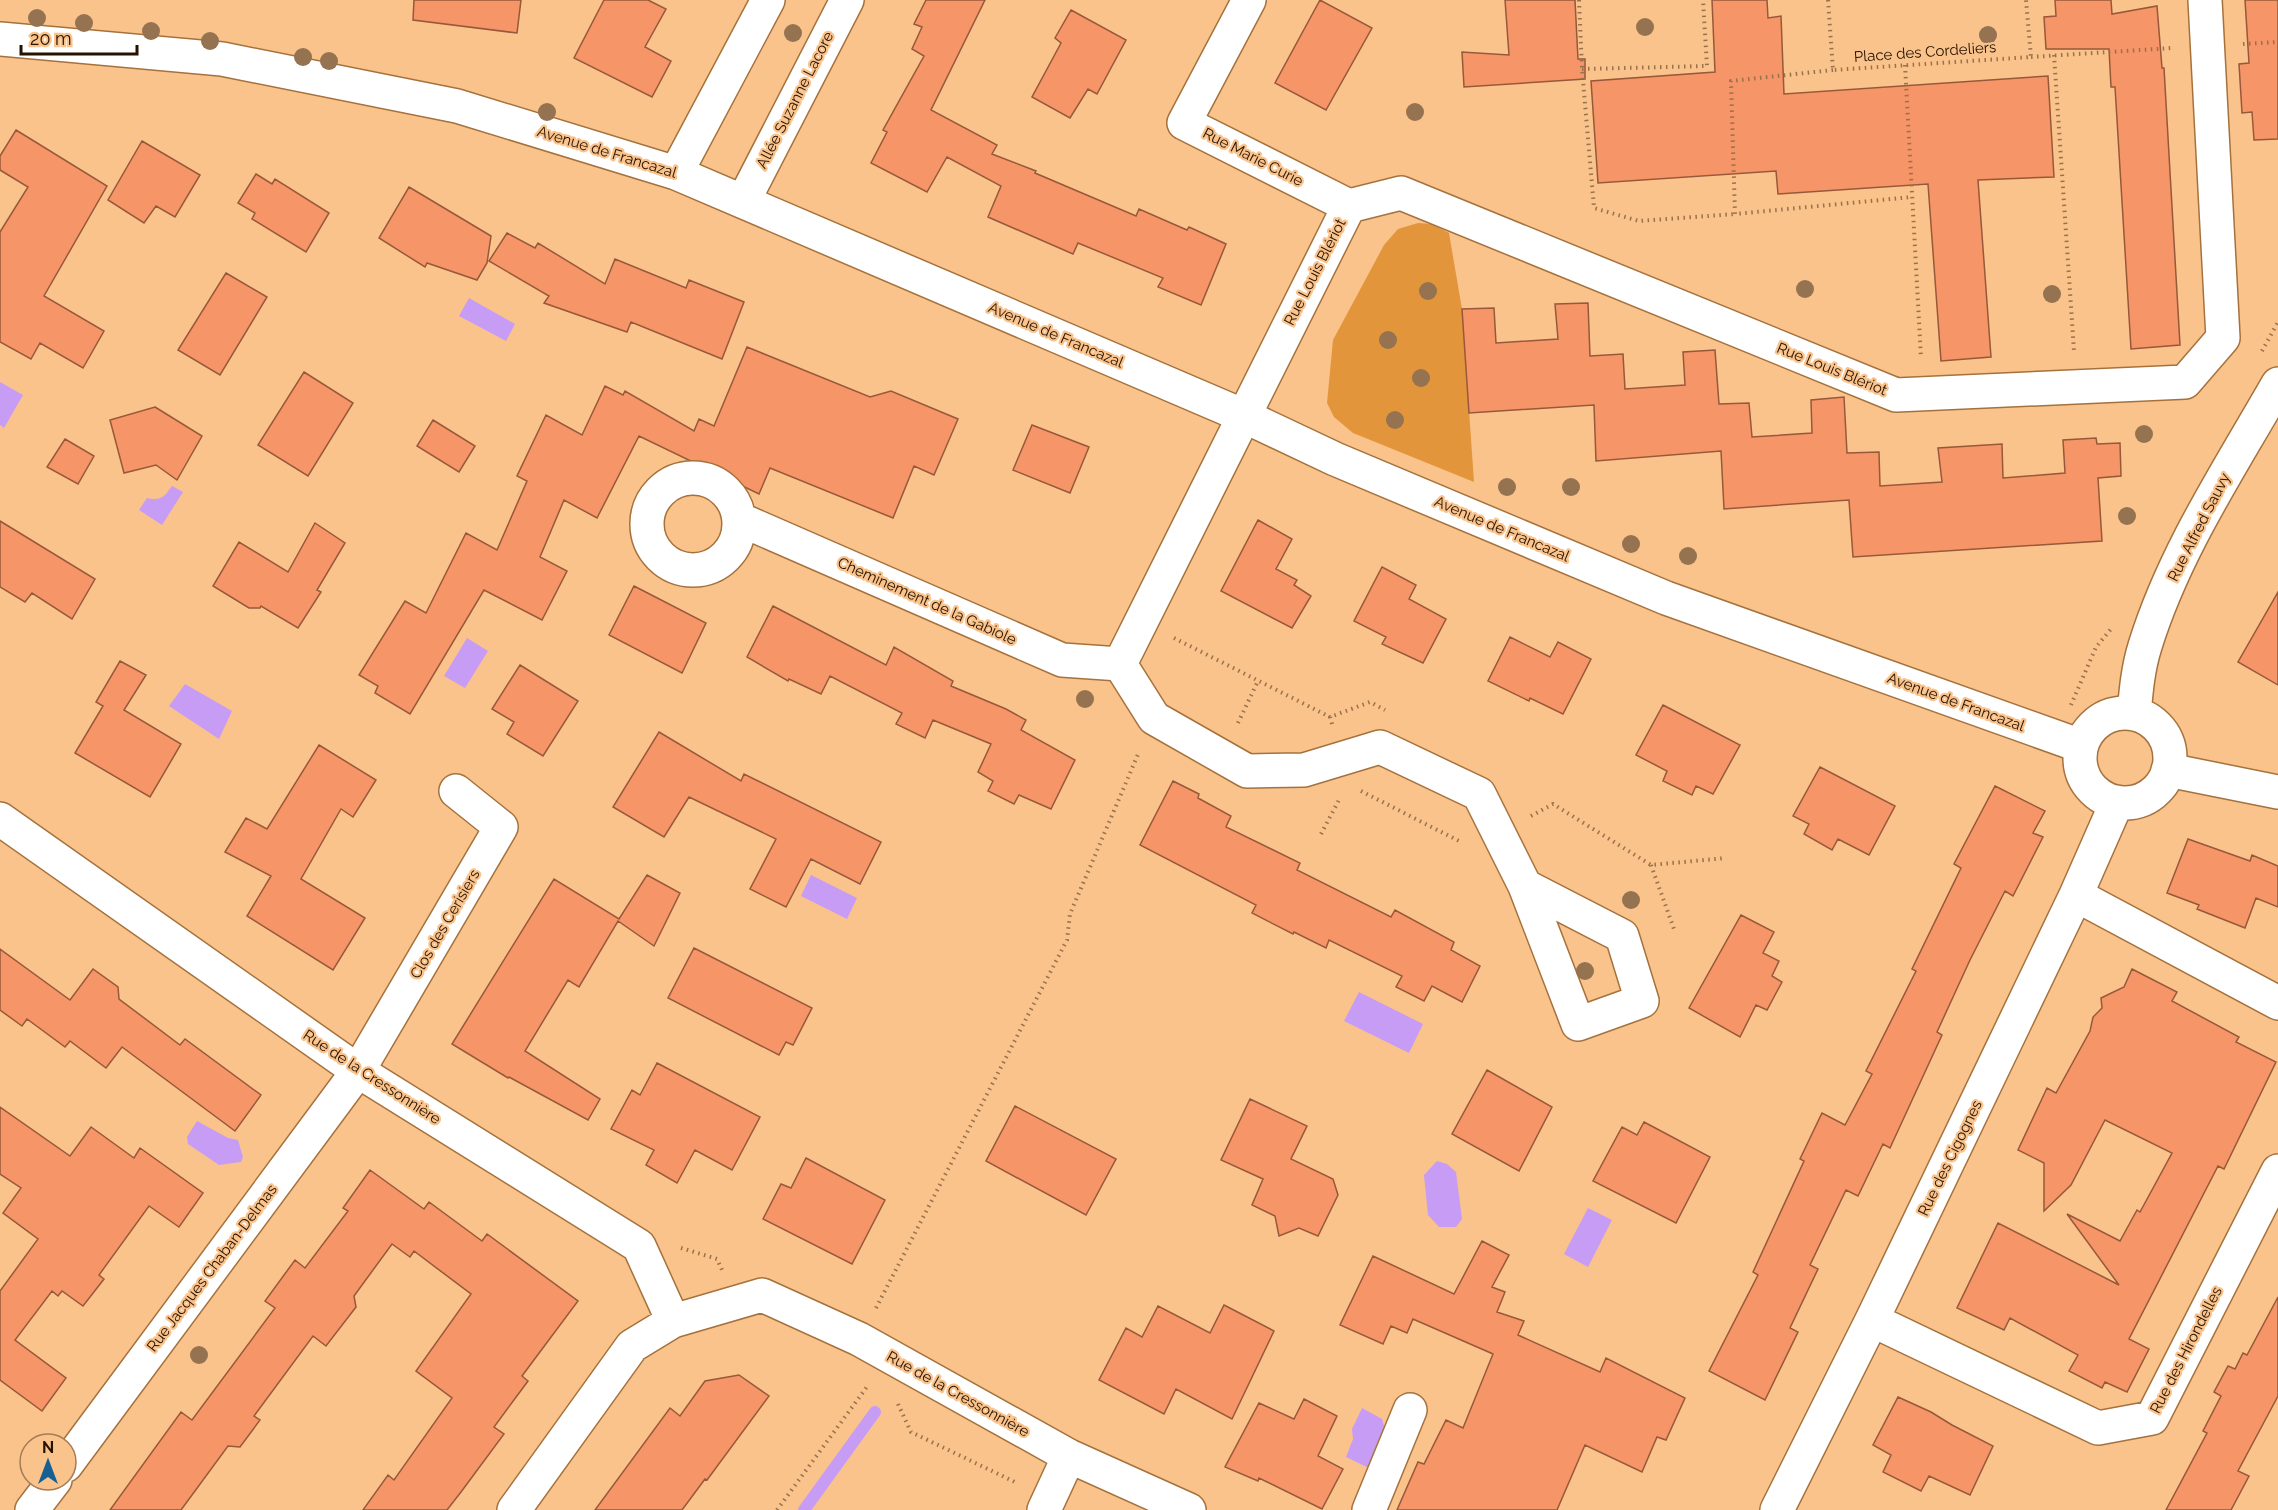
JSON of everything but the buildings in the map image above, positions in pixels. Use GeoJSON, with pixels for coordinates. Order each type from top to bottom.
{"type":"FeatureCollection","features":[{"type":"Feature","properties":{"kind":"street"},"geometry":{"type":"LineString","coordinates":[[676,172],[768,0]]}},
{"type":"Feature","properties":{"kind":"street","name":"Allée Suzanne Lacore"},"geometry":{"type":"LineString","coordinates":[[744,200],[847,0]]}},
{"type":"Feature","properties":{"kind":"street","name":"Rue Marie Curie"},"geometry":{"type":"LineString","coordinates":[[1249,0],[1184,123],[1349,206]]}},
{"type":"Feature","properties":{"kind":"street","name":"Rue Louis Blériot"},"geometry":{"type":"LineString","coordinates":[[1244,416],[1349,206],[1401,193],[1896,395],[2185,382],[2223,338],[2205,0]]}},
{"type":"Feature","properties":{"kind":"street","name":"Avenue de Francazal"},"geometry":{"type":"LineString","coordinates":[[0,39],[222,59],[457,106],[676,172],[1244,416],[1335,459],[1665,597],[2069,742]]}},
{"type":"Feature","properties":{"kind":"street","name":"Rue Alfred Sauvy"},"geometry":{"type":"LineString","coordinates":[[2134,714],[2137,681],[2144,647],[2185,548],[2278,384]]}},
{"type":"Feature","properties":{"kind":"street"},"geometry":{"type":"LineString","coordinates":[[1244,416],[1120,664],[1154,718],[1247,771],[1344,772],[1380,747],[1479,794],[1525,886]]}},
{"type":"Feature","properties":{"kind":"street","name":"Cheminement de la Gabiole"},"geometry":{"type":"LineString","coordinates":[[739,519],[1062,660],[1120,664]]}},
{"type":"Feature","properties":{"kind":"street"},"geometry":{"type":"LineString","coordinates":[[2115,714],[2134,714],[2153,723],[2166,740],[2170,759],[2168,770],[2162,783],[2152,794],[2139,801],[2117,802],[2100,795],[2087,782],[2080,759],[2069,742],[2106,717],[2115,714]]}},
{"type":"Feature","properties":{"kind":"street"},"geometry":{"type":"LineString","coordinates":[[2168,770],[2278,792]]}},
{"type":"Feature","properties":{"kind":"street","name":"Clos des Cerisiers"},"geometry":{"type":"LineString","coordinates":[[358,1071],[501,827],[456,791]]}},
{"type":"Feature","properties":{"kind":"street","name":"Rue des Cigognes"},"geometry":{"type":"LineString","coordinates":[[1777,1510],[1872,1320],[2076,895],[2117,802]]}},
{"type":"Feature","properties":{"kind":"street","name":"Rue de la Cressonnière"},"geometry":{"type":"LineString","coordinates":[[0,819],[358,1071],[639,1246],[673,1321],[762,1295],[860,1339],[1070,1456],[1188,1510]]}},
{"type":"Feature","properties":{"kind":"street"},"geometry":{"type":"LineString","coordinates":[[2076,895],[2278,1003]]}},
{"type":"Feature","properties":{"kind":"street","name":"Rue Jacques Chaban-Delmas"},"geometry":{"type":"LineString","coordinates":[[78,1449],[358,1071]]}},
{"type":"Feature","properties":{"kind":"street","name":"Rue des Hirondelles"},"geometry":{"type":"LineString","coordinates":[[1872,1320],[2098,1428],[2152,1418],[2278,1171]]}},
{"type":"Feature","properties":{"kind":"street"},"geometry":{"type":"LineString","coordinates":[[514,1510],[632,1346],[673,1321]]}},
{"type":"Feature","properties":{"kind":"street"},"geometry":{"type":"LineString","coordinates":[[1369,1510],[1410,1410]]}},
{"type":"Feature","properties":{"kind":"street"},"geometry":{"type":"LineString","coordinates":[[1046,1504],[1070,1456]]}},
{"type":"Feature","properties":{"kind":"street"},"geometry":{"type":"LineString","coordinates":[[32,1510],[46,1492]]}},
{"type":"Feature","properties":{"kind":"path"},"geometry":{"type":"LineString","coordinates":[[1580,0],[1582,69],[1594,208],[1639,221],[1912,197]]}},
{"type":"Feature","properties":{"kind":"path"},"geometry":{"type":"LineString","coordinates":[[1582,69],[1707,66],[1703,0]]}},
{"type":"Feature","properties":{"kind":"path","name":"Place des Cordeliers"},"geometry":{"type":"LineString","coordinates":[[1828,0],[1833,70],[2208,46]]}},
{"type":"Feature","properties":{"kind":"path"},"geometry":{"type":"LineString","coordinates":[[2026,0],[2031,57]]}},
{"type":"Feature","properties":{"kind":"path"},"geometry":{"type":"LineString","coordinates":[[2054,55],[2075,359]]}},
{"type":"Feature","properties":{"kind":"path"},"geometry":{"type":"LineString","coordinates":[[1905,65],[1923,394]]}},
{"type":"Feature","properties":{"kind":"path"},"geometry":{"type":"LineString","coordinates":[[1735,214],[1731,81],[1833,70]]}},
{"type":"Feature","properties":{"kind":"path"},"geometry":{"type":"LineString","coordinates":[[1141,622],[1330,717],[1370,702],[1390,712]]}},
{"type":"Feature","properties":{"kind":"path"},"geometry":{"type":"LineString","coordinates":[[2069,742],[2096,647],[2113,627]]}},
{"type":"Feature","properties":{"kind":"path"},"geometry":{"type":"LineString","coordinates":[[1222,757],[1258,681]]}},
{"type":"Feature","properties":{"kind":"path"},"geometry":{"type":"LineString","coordinates":[[1321,834],[1344,772],[1330,717]]}},
{"type":"Feature","properties":{"kind":"path"},"geometry":{"type":"LineString","coordinates":[[860,1339],[1067,940],[1070,914],[1154,718]]}},
{"type":"Feature","properties":{"kind":"path"},"geometry":{"type":"LineString","coordinates":[[1344,772],[1468,846],[1553,804],[1651,865],[1726,858]]}},
{"type":"Feature","properties":{"kind":"path"},"geometry":{"type":"LineString","coordinates":[[1651,865],[1674,929]]}},
{"type":"Feature","properties":{"kind":"path"},"geometry":{"type":"LineString","coordinates":[[677,1246],[717,1259],[722,1270],[725,1306]]}},
{"type":"Feature","properties":{"kind":"path"},"geometry":{"type":"LineString","coordinates":[[777,1510],[869,1383],[877,1387]]}},
{"type":"Feature","properties":{"kind":"path"},"geometry":{"type":"LineString","coordinates":[[893,1394],[911,1431],[1046,1504]]}},
{"type":"Feature","properties":{"kind":"shaded area"},"geometry":{"type":"Polygon","coordinates":[[[1418,223],[1431,224],[1449,233],[1462,309],[1474,482],[1353,433],[1334,417],[1327,403],[1333,340],[1384,245],[1398,229],[1418,223]]]}},
{"type":"Feature","properties":{"kind":"shaded area"},"geometry":{"type":"Polygon","coordinates":[[[469,298],[515,324],[506,341],[459,316],[469,298]]]}},
{"type":"Feature","properties":{"kind":"shaded area"},"geometry":{"type":"Polygon","coordinates":[[[0,382],[23,395],[4,428],[0,425],[0,382]]]}},
{"type":"Feature","properties":{"kind":"shaded area"},"geometry":{"type":"Polygon","coordinates":[[[172,486],[183,492],[162,525],[139,510],[147,498],[162,497],[172,486]]]}},
{"type":"Feature","properties":{"kind":"shaded area"},"geometry":{"type":"Polygon","coordinates":[[[467,638],[488,651],[465,688],[444,676],[467,638]]]}},
{"type":"Feature","properties":{"kind":"shaded area"},"geometry":{"type":"Polygon","coordinates":[[[185,684],[232,711],[219,739],[169,706],[185,684]]]}},
{"type":"Feature","properties":{"kind":"shaded area"},"geometry":{"type":"Polygon","coordinates":[[[811,875],[857,898],[847,919],[801,896],[811,875]]]}},
{"type":"Feature","properties":{"kind":"shaded area"},"geometry":{"type":"Polygon","coordinates":[[[1359,992],[1423,1024],[1409,1053],[1344,1021],[1359,992]]]}},
{"type":"Feature","properties":{"kind":"shaded area"},"geometry":{"type":"Polygon","coordinates":[[[197,1121],[228,1138],[238,1140],[243,1157],[241,1162],[219,1165],[188,1144],[187,1137],[197,1121]]]}},
{"type":"Feature","properties":{"kind":"shaded area"},"geometry":{"type":"Polygon","coordinates":[[[1437,1161],[1447,1164],[1456,1172],[1462,1219],[1456,1227],[1439,1227],[1428,1215],[1424,1175],[1437,1161]]]}},
{"type":"Feature","properties":{"kind":"shaded area"},"geometry":{"type":"Polygon","coordinates":[[[1588,1208],[1612,1220],[1588,1267],[1564,1254],[1588,1208]]]}},
{"type":"Feature","properties":{"kind":"shaded area"},"geometry":{"type":"Polygon","coordinates":[[[1362,1408],[1382,1419],[1386,1432],[1371,1469],[1346,1457],[1353,1439],[1352,1429],[1362,1408]]]}},
{"type":"Feature","properties":{"kind":"waterway"},"geometry":{"type":"LineString","coordinates":[[804,1510],[875,1412]]}}]}
